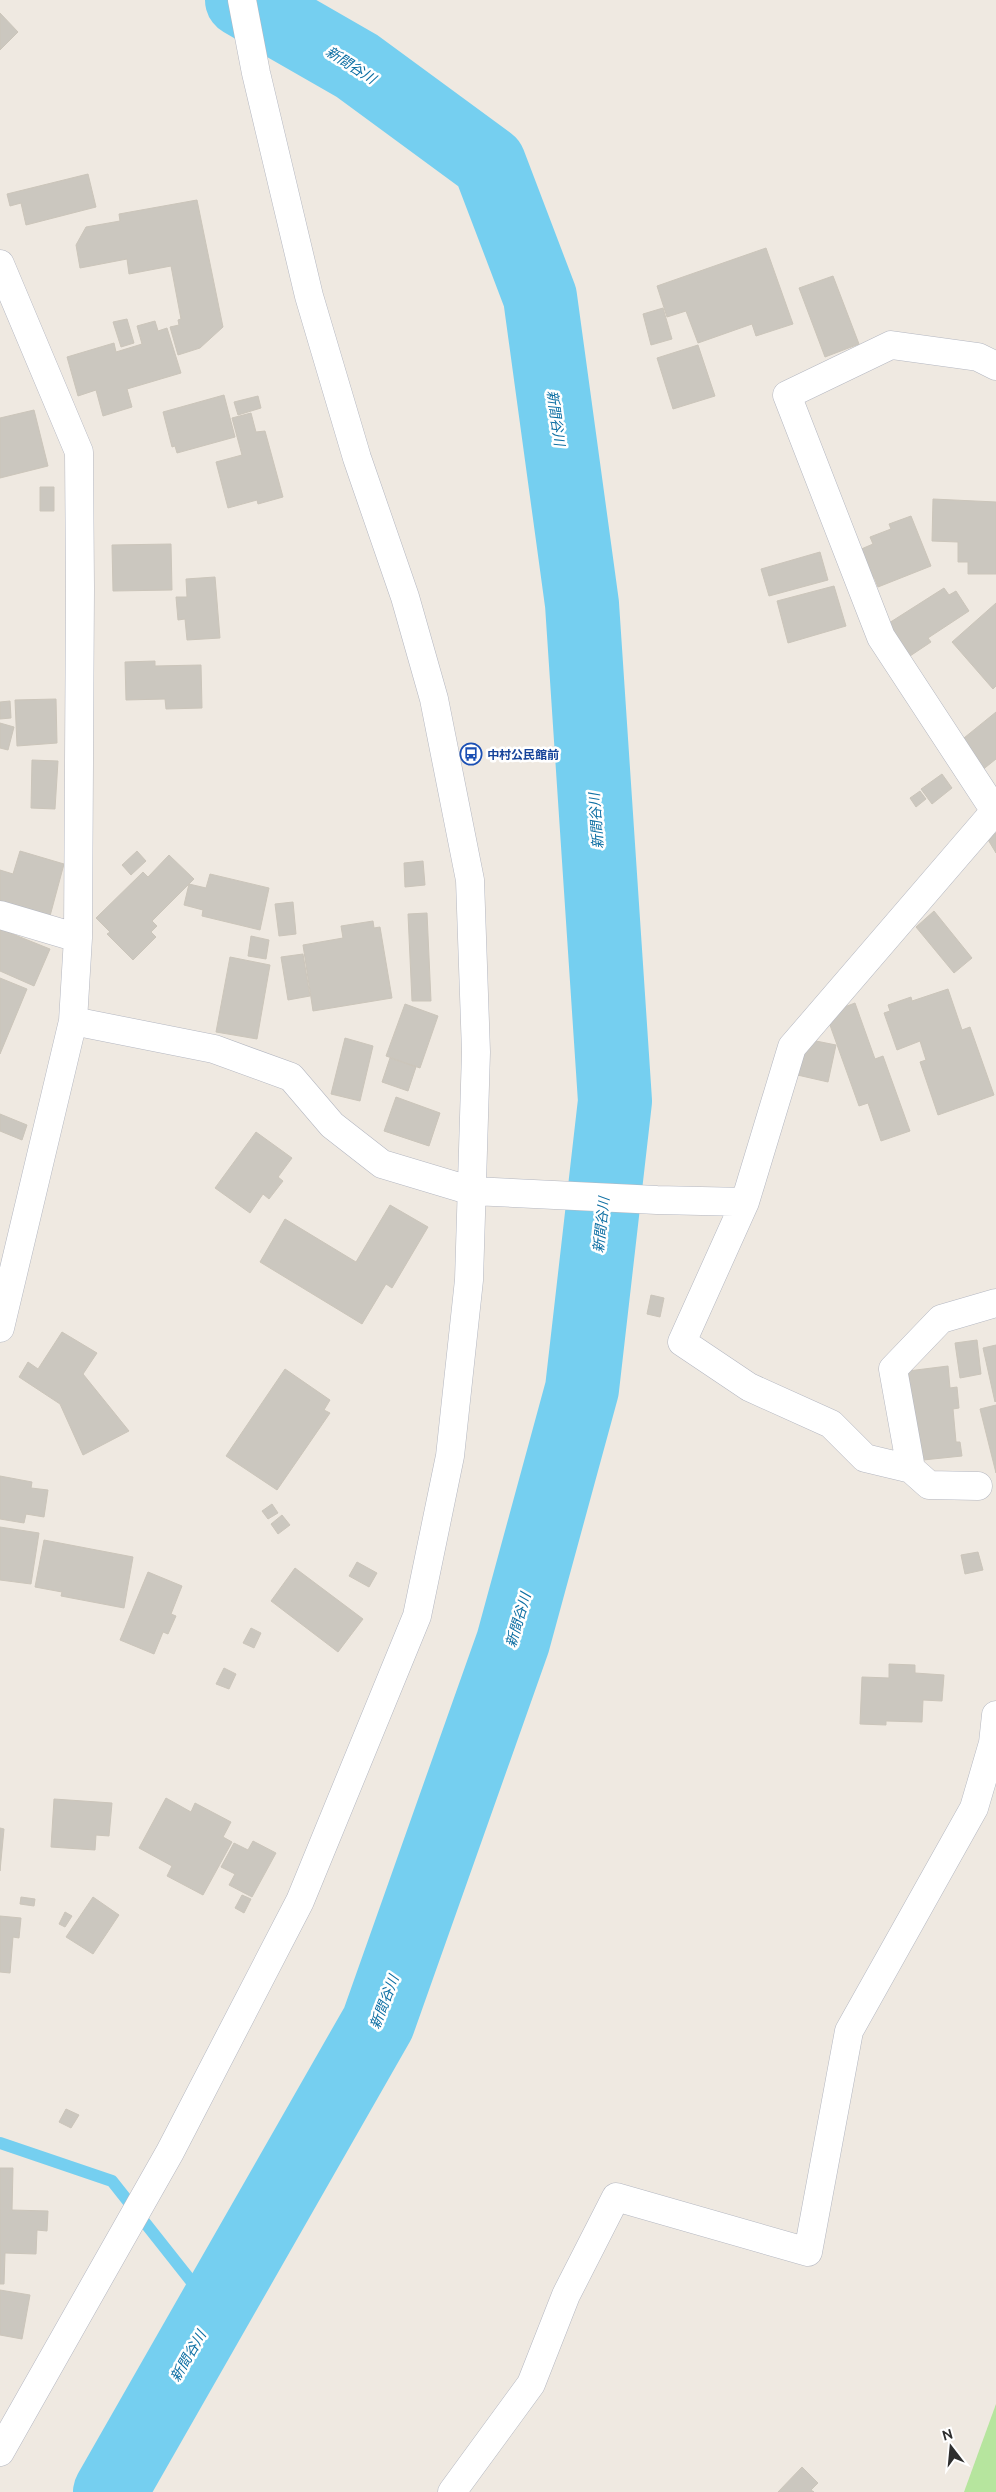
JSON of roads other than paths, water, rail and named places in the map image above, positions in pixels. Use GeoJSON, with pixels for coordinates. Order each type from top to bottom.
{"type":"FeatureCollection","features":[{"type":"Feature","properties":{"kind":"street"},"geometry":{"type":"LineString","coordinates":[[0,2452],[170,2152],[300,1901],[417,1616],[450,1456],[469,1280],[476,1052],[470,880],[434,699],[404,596],[357,458],[309,296],[256,73],[242,0]]}},
{"type":"Feature","properties":{"kind":"street"},"geometry":{"type":"LineString","coordinates":[[0,264],[79,452],[78,938],[73,1021],[0,1328]]}},
{"type":"Feature","properties":{"kind":"street"},"geometry":{"type":"LineString","coordinates":[[978,1486],[929,1485],[911,1470],[865,1458],[831,1424],[750,1387],[682,1342],[745,1202],[792,1047],[995,811],[881,637],[788,395],[891,345],[978,357],[996,366]]}},
{"type":"Feature","properties":{"kind":"street"},"geometry":{"type":"LineString","coordinates":[[0,915],[78,938]]}},
{"type":"Feature","properties":{"kind":"street"},"geometry":{"type":"LineString","coordinates":[[73,1021],[214,1049],[291,1077],[332,1125],[382,1164],[472,1192],[745,1202]]}},
{"type":"Feature","properties":{"kind":"street"},"geometry":{"type":"LineString","coordinates":[[911,1470],[892,1369],[941,1318],[996,1303]]}},
{"type":"Feature","properties":{"kind":"street"},"geometry":{"type":"LineString","coordinates":[[452,2492],[531,2384],[566,2295],[616,2197],[808,2252],[850,2031],[974,1808],[993,1743],[996,1715]]}},
{"type":"Feature","properties":{"kind":"waterway","name":"新間谷川"},"geometry":{"type":"LineString","coordinates":[[110,2492],[378,2023],[513,1642],[582,1389],[615,1101],[582,604],[540,297],[489,163],[357,66],[242,0]]}},
{"type":"Feature","properties":{"kind":"waterway"},"geometry":{"type":"LineString","coordinates":[[0,2143],[112,2181],[214,2310]]}},
{"type":"Feature","properties":{"kind":"place","name":"中村公民館前"},"geometry":{"type":"Point","coordinates":[471,754]}}]}
